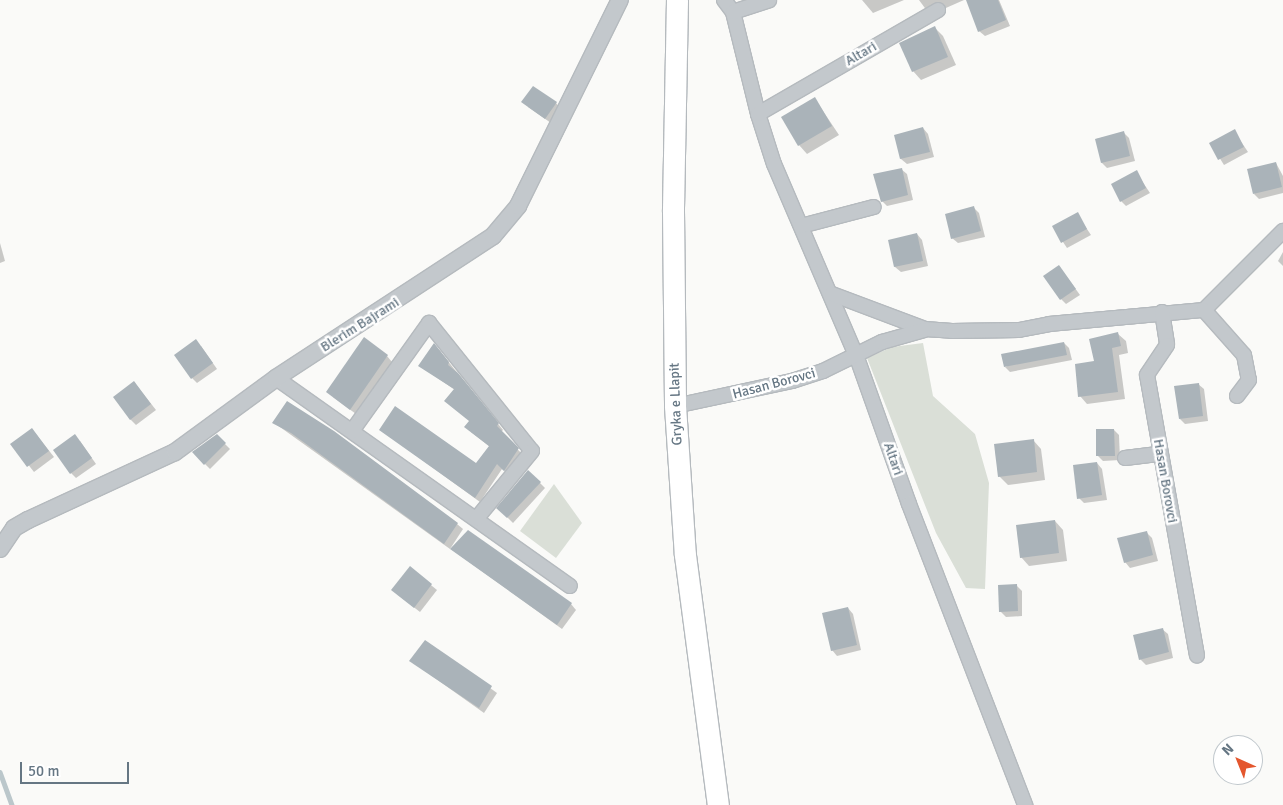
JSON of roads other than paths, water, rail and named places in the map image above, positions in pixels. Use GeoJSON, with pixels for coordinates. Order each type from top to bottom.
{"type":"FeatureCollection","features":[{"type":"Feature","properties":{"kind":"main road","name":"Gryka e Llapit"},"geometry":{"type":"LineString","coordinates":[[677,0],[673,211],[675,406],[686,555],[718,805]]}},
{"type":"Feature","properties":{"kind":"street","name":"Blerim Bajrami"},"geometry":{"type":"LineString","coordinates":[[0,549],[8,535],[21,524],[58,503],[176,452],[276,378],[493,236],[518,206],[620,0]]}},
{"type":"Feature","properties":{"kind":"street","name":"Altari"},"geometry":{"type":"LineString","coordinates":[[724,0],[734,12],[758,114],[774,164],[832,294],[856,355],[909,504],[1025,805]]}},
{"type":"Feature","properties":{"kind":"street"},"geometry":{"type":"LineString","coordinates":[[734,12],[769,0]]}},
{"type":"Feature","properties":{"kind":"street","name":"Altari"},"geometry":{"type":"LineString","coordinates":[[758,114],[938,10]]}},
{"type":"Feature","properties":{"kind":"street"},"geometry":{"type":"LineString","coordinates":[[801,226],[874,207]]}},
{"type":"Feature","properties":{"kind":"street"},"geometry":{"type":"LineString","coordinates":[[1237,396],[1249,380],[1244,355],[1204,310],[1283,231]]}},
{"type":"Feature","properties":{"kind":"street","name":"Hasan Borovci"},"geometry":{"type":"LineString","coordinates":[[832,294],[925,329]]}},
{"type":"Feature","properties":{"kind":"street","name":"Hasan Borovci"},"geometry":{"type":"LineString","coordinates":[[675,406],[792,381],[856,355],[882,342],[925,329],[1018,330],[1162,312],[1204,310]]}},
{"type":"Feature","properties":{"kind":"street","name":"Hasan Borovci"},"geometry":{"type":"LineString","coordinates":[[1162,312],[1168,345],[1148,375],[1196,656]]}},
{"type":"Feature","properties":{"kind":"street"},"geometry":{"type":"LineString","coordinates":[[352,431],[429,323],[532,450],[476,518]]}},
{"type":"Feature","properties":{"kind":"street"},"geometry":{"type":"LineString","coordinates":[[276,378],[570,586]]}},
{"type":"Feature","properties":{"kind":"street"},"geometry":{"type":"LineString","coordinates":[[1126,458],[1160,454]]}},
{"type":"Feature","properties":{"kind":"waterway"},"geometry":{"type":"LineString","coordinates":[[0,772],[12,805]]}}]}
